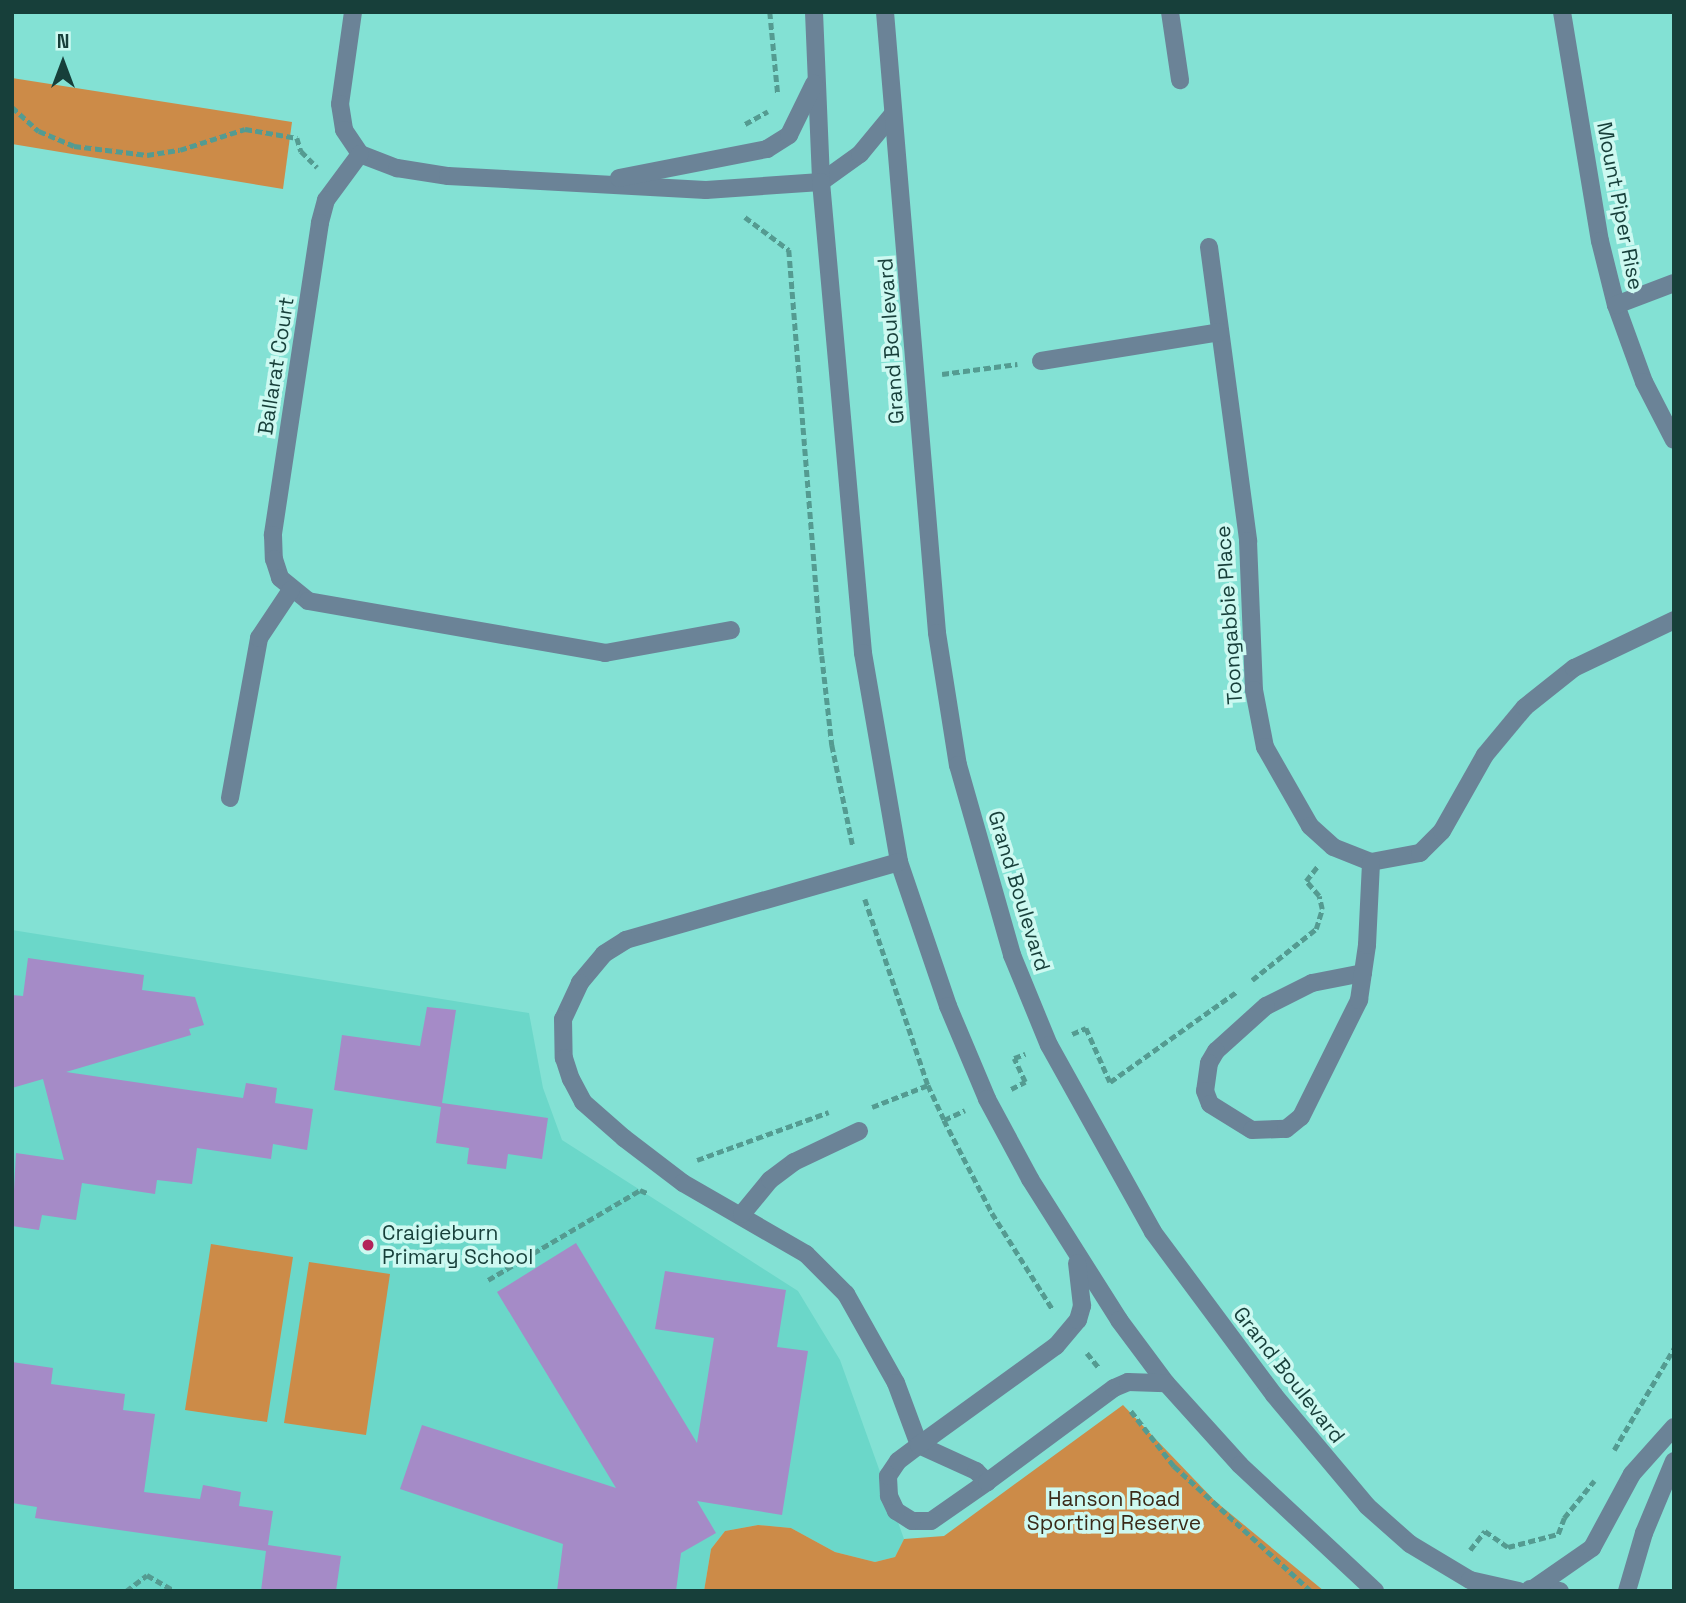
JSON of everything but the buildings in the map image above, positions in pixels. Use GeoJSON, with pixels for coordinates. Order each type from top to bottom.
{"type":"FeatureCollection","features":[{"type":"Feature","properties":{"kind":"street"},"geometry":{"type":"LineString","coordinates":[[353,12],[340,104],[344,130],[360,154],[397,168],[448,176],[743,189],[821,182],[860,154],[893,114]]}},
{"type":"Feature","properties":{"kind":"street"},"geometry":{"type":"LineString","coordinates":[[814,12],[821,182],[863,653],[899,862],[948,1006],[987,1099],[1076,1256],[1167,1383],[1240,1465],[1375,1591]]}},
{"type":"Feature","properties":{"kind":"street","name":"Grand Boulevard"},"geometry":{"type":"LineString","coordinates":[[885,12],[937,633],[958,765],[1008,943],[1049,1045],[1153,1232],[1324,1458],[1367,1506],[1410,1544],[1470,1580],[1525,1590],[1560,1591]]}},
{"type":"Feature","properties":{"kind":"street"},"geometry":{"type":"LineString","coordinates":[[1170,12],[1180,80]]}},
{"type":"Feature","properties":{"kind":"street","name":"Mount Piper Rise"},"geometry":{"type":"LineString","coordinates":[[1562,12],[1600,240],[1616,305],[1644,382],[1674,440]]}},
{"type":"Feature","properties":{"kind":"street"},"geometry":{"type":"LineString","coordinates":[[599,183],[767,149],[789,135],[817,78]]}},
{"type":"Feature","properties":{"kind":"street","name":"Ballarat Court"},"geometry":{"type":"LineString","coordinates":[[291,590],[274,559],[273,535],[320,223],[326,200],[338,180],[360,154]]}},
{"type":"Feature","properties":{"kind":"street","name":"Toongabbie Place"},"geometry":{"type":"LineString","coordinates":[[1209,247],[1248,541],[1254,690],[1265,747],[1310,826],[1334,847],[1371,862],[1406,859],[1433,844],[1485,755],[1525,707],[1574,668],[1674,620]]}},
{"type":"Feature","properties":{"kind":"street"},"geometry":{"type":"LineString","coordinates":[[1616,305],[1674,283]]}},
{"type":"Feature","properties":{"kind":"street"},"geometry":{"type":"LineString","coordinates":[[1041,361],[1220,332]]}},
{"type":"Feature","properties":{"kind":"street"},"geometry":{"type":"LineString","coordinates":[[230,798],[258,638],[291,590],[308,601],[605,653],[731,630]]}},
{"type":"Feature","properties":{"kind":"street"},"geometry":{"type":"LineString","coordinates":[[899,862],[626,940],[604,954],[580,983],[563,1019],[564,1058],[583,1102],[682,1183],[742,1214],[806,1254],[846,1294],[896,1383],[919,1445],[976,1471],[987,1482]]}},
{"type":"Feature","properties":{"kind":"street"},"geometry":{"type":"LineString","coordinates":[[1363,973],[1312,983],[1266,1006],[1212,1057],[1205,1077],[1210,1104],[1252,1130],[1286,1129],[1301,1116],[1352,1021],[1363,973],[1371,862]]}},
{"type":"Feature","properties":{"kind":"street"},"geometry":{"type":"LineString","coordinates":[[742,1214],[770,1180],[794,1162],[859,1131]]}},
{"type":"Feature","properties":{"kind":"street"},"geometry":{"type":"LineString","coordinates":[[1076,1256],[1082,1306],[1069,1331],[1056,1346],[898,1461],[888,1476],[889,1496],[896,1511],[912,1521],[931,1521],[1114,1388],[1129,1382],[1167,1383]]}},
{"type":"Feature","properties":{"kind":"street"},"geometry":{"type":"LineString","coordinates":[[1525,1590],[1592,1548],[1632,1474],[1674,1427]]}},
{"type":"Feature","properties":{"kind":"street"},"geometry":{"type":"LineString","coordinates":[[1627,1591],[1644,1533],[1674,1461]]}},
{"type":"Feature","properties":{"kind":"path"},"geometry":{"type":"LineString","coordinates":[[741,154],[740,126],[779,105],[769,12]]}},
{"type":"Feature","properties":{"kind":"path"},"geometry":{"type":"LineString","coordinates":[[12,107],[56,140],[146,155],[180,150],[245,129],[297,138],[312,163],[338,180]]}},
{"type":"Feature","properties":{"kind":"path"},"geometry":{"type":"LineString","coordinates":[[743,189],[745,218],[789,250],[823,669],[832,745],[859,874],[886,968],[928,1085]]}},
{"type":"Feature","properties":{"kind":"path"},"geometry":{"type":"LineString","coordinates":[[917,377],[1041,361]]}},
{"type":"Feature","properties":{"kind":"path"},"geometry":{"type":"LineString","coordinates":[[1611,1455],[1674,1348]]}},
{"type":"Feature","properties":{"kind":"path"},"geometry":{"type":"LineString","coordinates":[[1485,1531],[1508,1547],[1561,1530],[1564,1518],[1597,1476]]}},
{"type":"Feature","properties":{"kind":"path"},"geometry":{"type":"LineString","coordinates":[[126,1591],[147,1575],[175,1591]]}},
{"type":"Feature","properties":{"kind":"shaded area","name":"Craigieburn Primary School"},"geometry":{"type":"Polygon","coordinates":[[[12,930],[529,1013],[543,1088],[562,1140],[798,1291],[840,1360],[904,1539],[895,1557],[875,1562],[835,1552],[791,1528],[758,1525],[725,1531],[711,1549],[704,1591],[12,1591],[12,930]]]}},
{"type":"Feature","properties":{"kind":"green space"},"geometry":{"type":"Polygon","coordinates":[[[12,78],[292,122],[283,189],[12,144],[12,78]]]}},
{"type":"Feature","properties":{"kind":"green space"},"geometry":{"type":"Polygon","coordinates":[[[211,1244],[293,1257],[267,1422],[185,1410],[211,1244]]]}},
{"type":"Feature","properties":{"kind":"green space"},"geometry":{"type":"Polygon","coordinates":[[[309,1262],[390,1274],[366,1435],[284,1423],[309,1262]]]}},
{"type":"Feature","properties":{"kind":"green space","name":"Hanson Road Sporting Reserve"},"geometry":{"type":"Polygon","coordinates":[[[1123,1405],[1215,1501],[1324,1591],[704,1591],[711,1549],[725,1531],[758,1525],[791,1528],[835,1552],[875,1562],[895,1557],[904,1539],[944,1536],[1123,1405]]]}},
{"type":"Feature","properties":{"kind":"place","name":"Craigieburn Primary School"},"geometry":{"type":"Point","coordinates":[368,1245]}}]}
